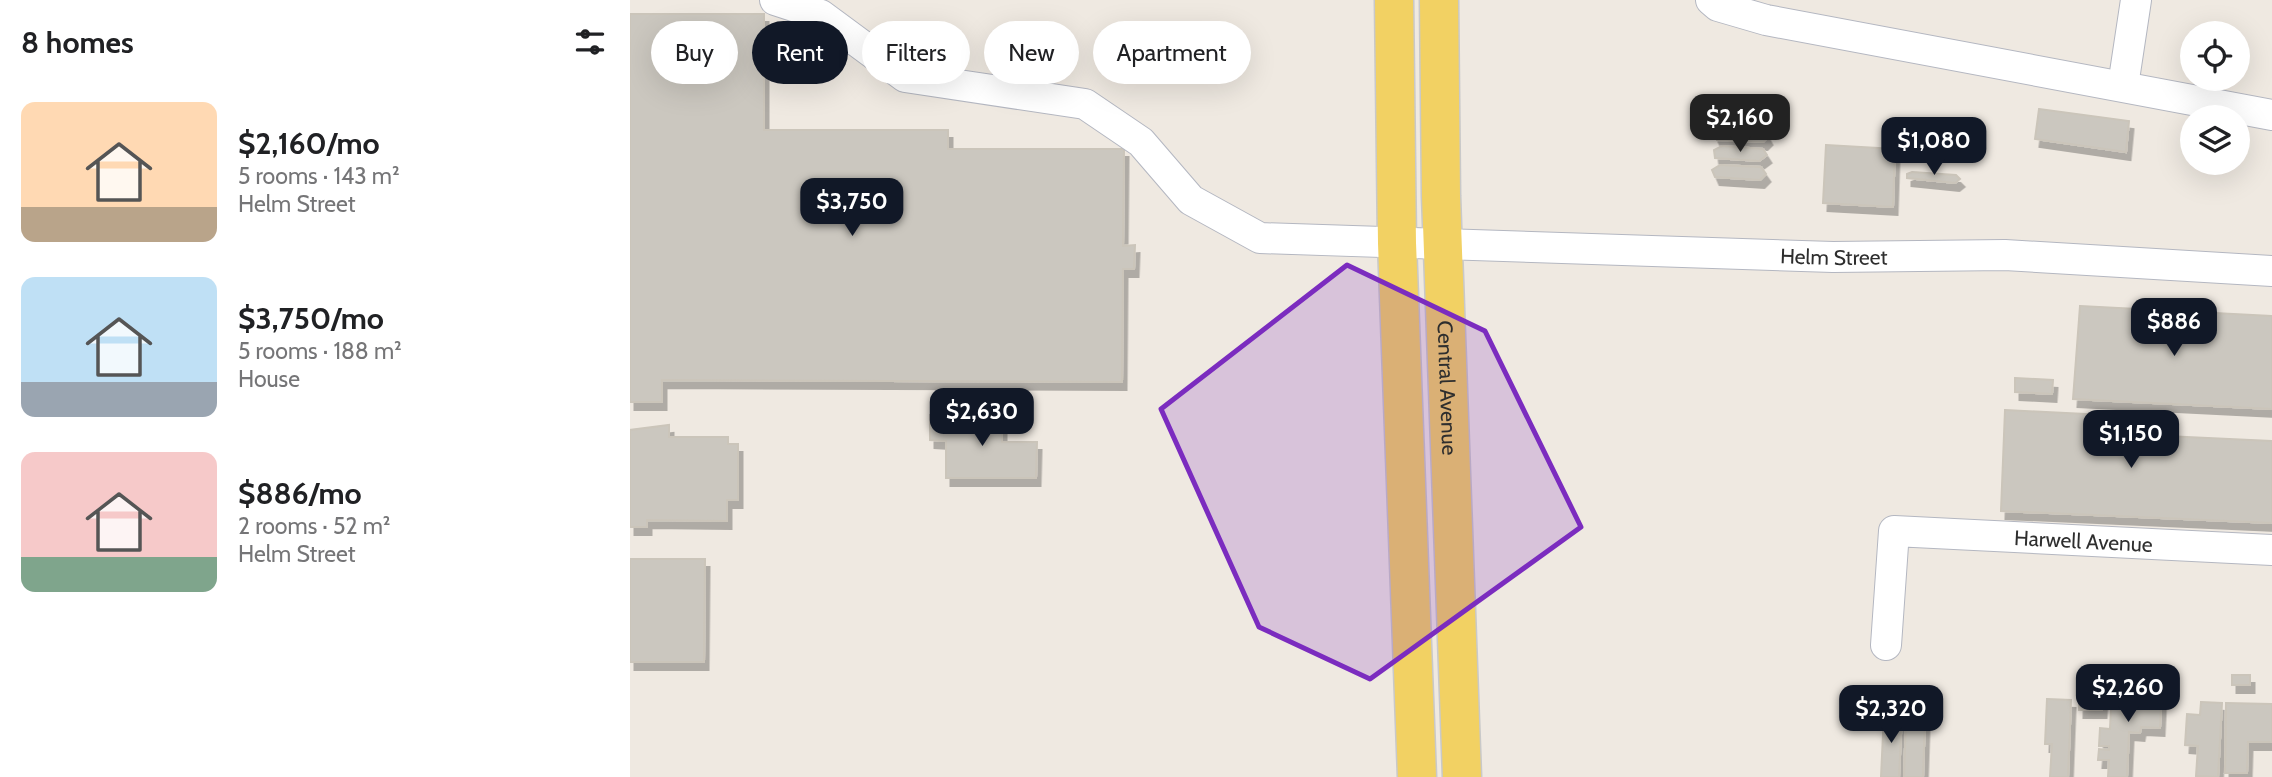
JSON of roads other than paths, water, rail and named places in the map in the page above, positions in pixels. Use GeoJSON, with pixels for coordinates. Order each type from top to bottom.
{"type":"FeatureCollection","features":[{"type":"Feature","properties":{"kind":"main road"},"geometry":{"type":"LineString","coordinates":[[1394,0],[1397,243],[1417,777]]}},
{"type":"Feature","properties":{"kind":"main road","name":"Central Avenue"},"geometry":{"type":"LineString","coordinates":[[1439,0],[1443,242],[1462,777]]}},
{"type":"Feature","properties":{"kind":"street","name":"Helm Street"},"geometry":{"type":"LineString","coordinates":[[775,0],[821,15],[905,76],[1085,104],[1141,142],[1191,200],[1260,238],[1833,257],[2005,255],[2272,271]]}},
{"type":"Feature","properties":{"kind":"street"},"geometry":{"type":"LineString","coordinates":[[1711,0],[1718,6],[1766,20],[2272,116]]}},
{"type":"Feature","properties":{"kind":"street"},"geometry":{"type":"LineString","coordinates":[[2123,86],[2136,0]]}},
{"type":"Feature","properties":{"kind":"street","name":"Harwell Avenue"},"geometry":{"type":"LineString","coordinates":[[1886,645],[1894,531],[2272,550]]}}]}
